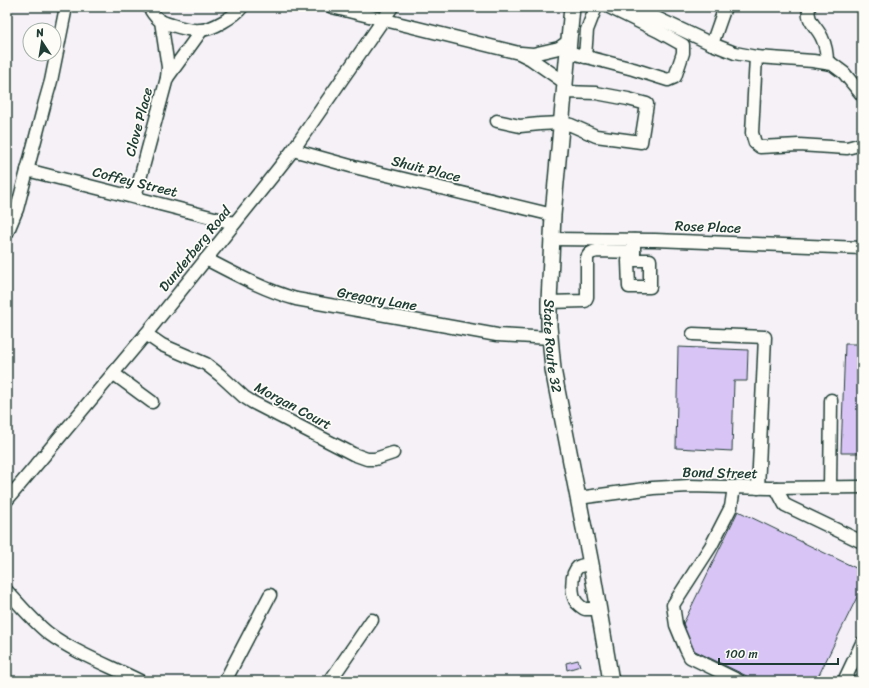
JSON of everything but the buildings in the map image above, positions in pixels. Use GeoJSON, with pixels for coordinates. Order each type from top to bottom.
{"type":"FeatureCollection","features":[{"type":"Feature","properties":{"kind":"main road","name":"State Route 32"},"geometry":{"type":"LineString","coordinates":[[572,7],[553,215],[549,302],[550,338],[555,380],[590,564],[592,609],[611,681]]}},
{"type":"Feature","properties":{"kind":"street"},"geometry":{"type":"LineString","coordinates":[[7,233],[17,209],[51,81],[66,7]]}},
{"type":"Feature","properties":{"kind":"street"},"geometry":{"type":"LineString","coordinates":[[149,7],[154,15],[161,21],[176,27],[201,31],[230,18],[242,7]]}},
{"type":"Feature","properties":{"kind":"street"},"geometry":{"type":"LineString","coordinates":[[332,7],[518,53],[533,54],[568,46],[585,57],[633,68],[668,80],[675,76],[683,53],[682,45],[658,31],[609,7]]}},
{"type":"Feature","properties":{"kind":"street","name":"Dunderberg Road"},"geometry":{"type":"LineString","coordinates":[[7,500],[114,374],[293,150],[392,7]]}},
{"type":"Feature","properties":{"kind":"street"},"geometry":{"type":"LineString","coordinates":[[585,57],[587,30],[596,7]]}},
{"type":"Feature","properties":{"kind":"street"},"geometry":{"type":"LineString","coordinates":[[633,7],[735,54],[832,64],[844,73],[862,95]]}},
{"type":"Feature","properties":{"kind":"street"},"geometry":{"type":"LineString","coordinates":[[712,44],[725,7]]}},
{"type":"Feature","properties":{"kind":"street"},"geometry":{"type":"LineString","coordinates":[[809,7],[808,11],[810,20],[822,38],[828,63]]}},
{"type":"Feature","properties":{"kind":"street","name":"Clove Place"},"geometry":{"type":"LineString","coordinates":[[135,197],[167,78],[168,67],[161,21]]}},
{"type":"Feature","properties":{"kind":"street","name":"Clove Place"},"geometry":{"type":"LineString","coordinates":[[167,78],[201,31]]}},
{"type":"Feature","properties":{"kind":"street"},"geometry":{"type":"LineString","coordinates":[[496,121],[520,126],[540,124],[571,124],[596,136],[641,142],[647,104],[564,87],[531,59],[518,53]]}},
{"type":"Feature","properties":{"kind":"street"},"geometry":{"type":"LineString","coordinates":[[756,57],[752,133],[755,143],[760,147],[799,145],[847,148],[862,144]]}},
{"type":"Feature","properties":{"kind":"street","name":"Shuit Place"},"geometry":{"type":"LineString","coordinates":[[293,150],[354,167],[553,215]]}},
{"type":"Feature","properties":{"kind":"street","name":"Coffey Street"},"geometry":{"type":"LineString","coordinates":[[27,170],[234,223]]}},
{"type":"Feature","properties":{"kind":"street","name":"Rose Place"},"geometry":{"type":"LineString","coordinates":[[552,239],[634,251],[671,241],[862,248]]}},
{"type":"Feature","properties":{"kind":"street"},"geometry":{"type":"LineString","coordinates":[[549,302],[582,302],[587,299],[586,258],[588,254],[598,251],[634,251]]}},
{"type":"Feature","properties":{"kind":"street","name":"Gregory Lane"},"geometry":{"type":"LineString","coordinates":[[206,259],[277,294],[296,300],[497,335],[550,338]]}},
{"type":"Feature","properties":{"kind":"street","name":"Morgan Court"},"geometry":{"type":"LineString","coordinates":[[146,334],[162,345],[206,364],[244,397],[252,402],[353,454],[366,459],[375,459],[393,453]]}},
{"type":"Feature","properties":{"kind":"street"},"geometry":{"type":"LineString","coordinates":[[693,334],[765,337],[758,488]]}},
{"type":"Feature","properties":{"kind":"street"},"geometry":{"type":"LineString","coordinates":[[114,374],[152,402]]}},
{"type":"Feature","properties":{"kind":"street"},"geometry":{"type":"LineString","coordinates":[[830,488],[831,400]]}},
{"type":"Feature","properties":{"kind":"street","name":"Bond Street"},"geometry":{"type":"LineString","coordinates":[[578,498],[653,488],[689,486],[758,488],[862,487]]}},
{"type":"Feature","properties":{"kind":"street"},"geometry":{"type":"LineString","coordinates":[[734,487],[731,507],[711,546],[673,605],[676,625],[690,657],[739,681]]}},
{"type":"Feature","properties":{"kind":"street"},"geometry":{"type":"LineString","coordinates":[[776,488],[785,505],[862,542]]}},
{"type":"Feature","properties":{"kind":"street"},"geometry":{"type":"LineString","coordinates":[[590,564],[579,567],[573,574],[572,584],[577,603],[592,609]]}},
{"type":"Feature","properties":{"kind":"street"},"geometry":{"type":"LineString","coordinates":[[7,591],[47,632],[64,644],[140,681]]}},
{"type":"Feature","properties":{"kind":"street"},"geometry":{"type":"LineString","coordinates":[[225,681],[270,595]]}},
{"type":"Feature","properties":{"kind":"street"},"geometry":{"type":"LineString","coordinates":[[330,681],[372,620]]}},
{"type":"Feature","properties":{"kind":"street"},"geometry":{"type":"LineString","coordinates":[[844,681],[862,643]]}}]}
